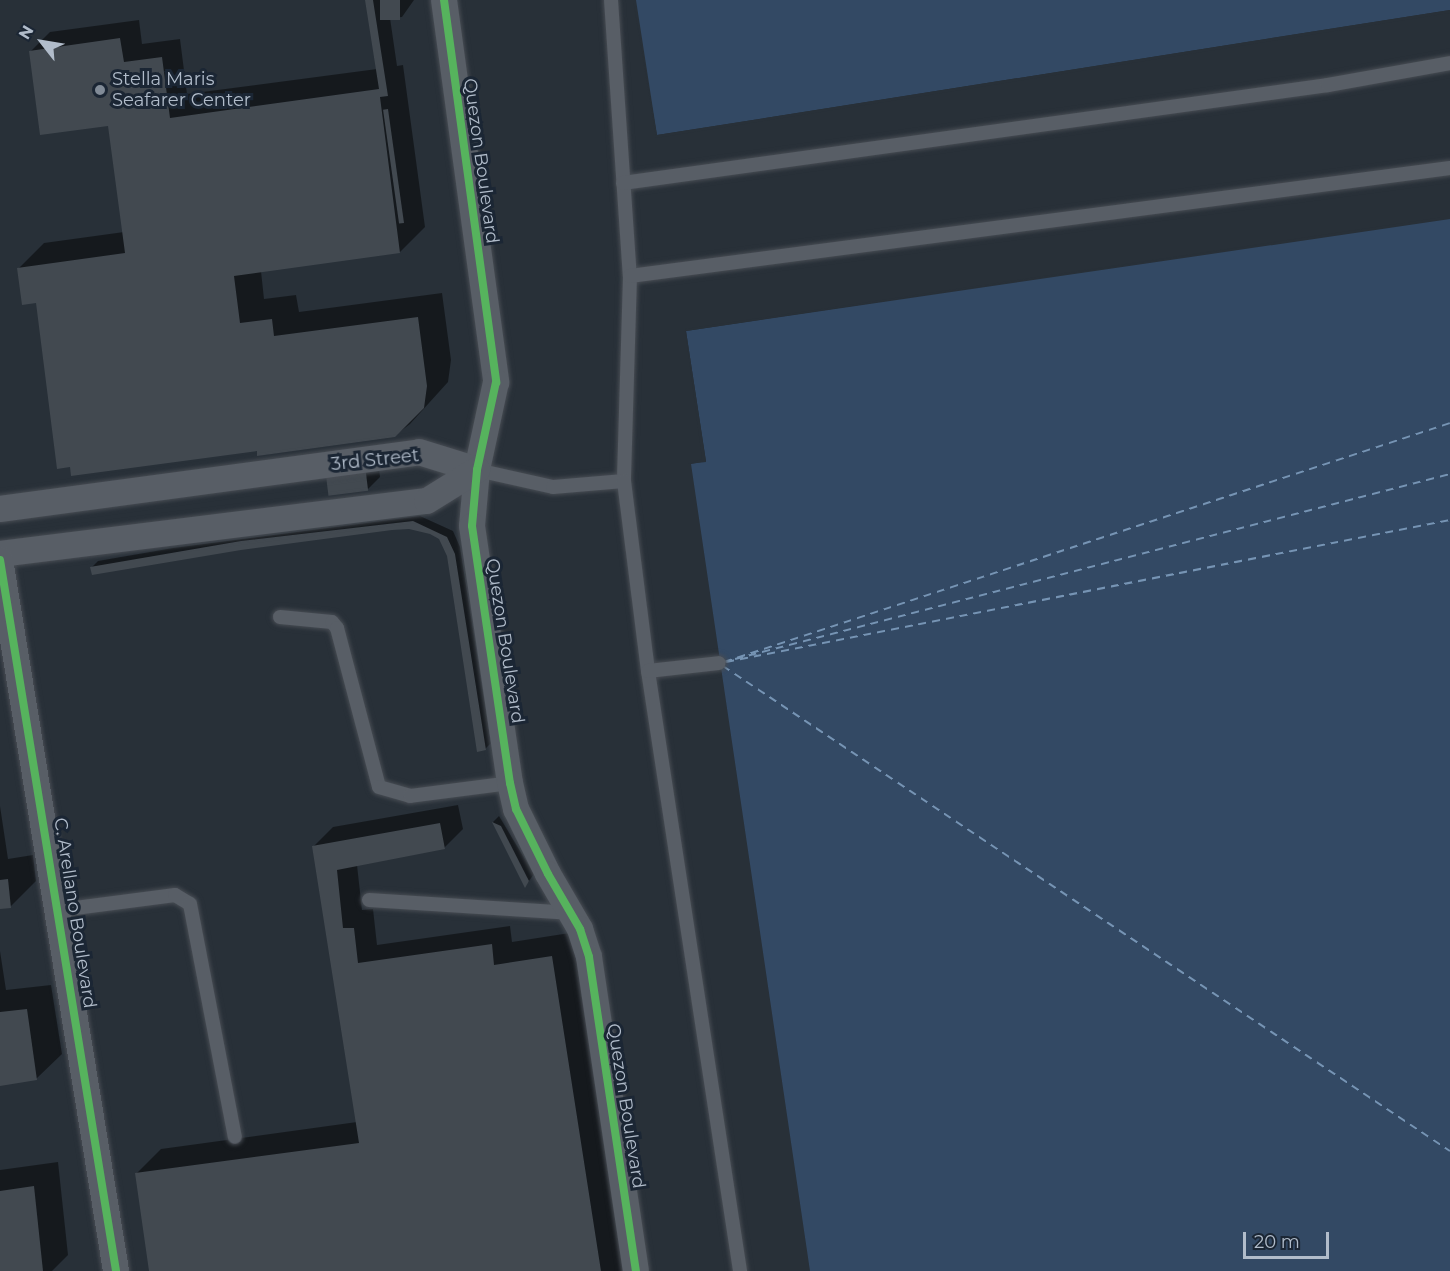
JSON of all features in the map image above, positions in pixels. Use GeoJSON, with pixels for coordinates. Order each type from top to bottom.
{"type":"FeatureCollection","features":[{"type":"Feature","properties":{"kind":"street","name":"Quezon Boulevard"},"geometry":{"type":"LineString","coordinates":[[444,0],[496,382],[477,471],[472,526],[510,783],[516,809],[580,929],[589,957],[636,1271]]}},
{"type":"Feature","properties":{"kind":"street","name":"3rd Street"},"geometry":{"type":"LineString","coordinates":[[0,509],[419,452],[477,471]]}},
{"type":"Feature","properties":{"kind":"street"},"geometry":{"type":"LineString","coordinates":[[0,554],[427,501],[477,471]]}},
{"type":"Feature","properties":{"kind":"street","name":"C. Arellano Boulevard"},"geometry":{"type":"LineString","coordinates":[[0,560],[60,910],[116,1271]]}},
{"type":"Feature","properties":{"kind":"lane"},"geometry":{"type":"LineString","coordinates":[[611,0],[630,276],[624,481],[648,671],[740,1271]]}},
{"type":"Feature","properties":{"kind":"lane"},"geometry":{"type":"LineString","coordinates":[[623,183],[1328,85],[1450,63]]}},
{"type":"Feature","properties":{"kind":"lane"},"geometry":{"type":"LineString","coordinates":[[630,276],[1450,168]]}},
{"type":"Feature","properties":{"kind":"lane"},"geometry":{"type":"LineString","coordinates":[[477,471],[553,487],[624,481]]}},
{"type":"Feature","properties":{"kind":"lane"},"geometry":{"type":"LineString","coordinates":[[280,617],[333,622],[337,628],[379,787],[410,796],[510,783]]}},
{"type":"Feature","properties":{"kind":"lane"},"geometry":{"type":"LineString","coordinates":[[648,671],[719,663]]}},
{"type":"Feature","properties":{"kind":"lane"},"geometry":{"type":"LineString","coordinates":[[60,910],[175,895],[190,904],[235,1137]]}},
{"type":"Feature","properties":{"kind":"lane"},"geometry":{"type":"LineString","coordinates":[[369,900],[570,913]]}},
{"type":"Feature","properties":{"kind":"water"},"geometry":{"type":"Polygon","coordinates":[[[636,0],[1450,0],[1450,10],[657,135],[636,0]]]}},
{"type":"Feature","properties":{"kind":"water"},"geometry":{"type":"Polygon","coordinates":[[[1450,219],[1450,1271],[810,1271],[691,464],[706,461],[686,331],[1450,219]]]}},
{"type":"Feature","properties":{"kind":"pier"},"geometry":{"type":"Polygon","coordinates":[[[633,0],[657,135],[1450,10],[1450,13],[656,138],[633,0]]]}},
{"type":"Feature","properties":{"kind":"pier"},"geometry":{"type":"Polygon","coordinates":[[[1450,216],[686,331],[706,462],[688,464],[702,459],[685,329],[1450,216]]]}},
{"type":"Feature","properties":{"kind":"building"},"geometry":{"type":"Polygon","coordinates":[[[365,0],[373,0],[388,96],[380,97],[400,253],[234,276],[240,323],[272,319],[274,336],[418,317],[427,386],[424,408],[395,437],[257,456],[257,451],[71,476],[70,467],[57,469],[36,303],[22,305],[17,268],[125,253],[108,126],[40,135],[29,51],[120,38],[124,62],[162,57],[170,118],[379,89],[365,0]]]}},
{"type":"Feature","properties":{"kind":"building"},"geometry":{"type":"Polygon","coordinates":[[[380,0],[400,0],[400,20],[380,20],[380,0]]]}},
{"type":"Feature","properties":{"kind":"building"},"geometry":{"type":"Polygon","coordinates":[[[388,109],[404,223],[399,224],[383,110],[388,109]]]}},
{"type":"Feature","properties":{"kind":"building"},"geometry":{"type":"Polygon","coordinates":[[[365,465],[368,491],[328,496],[325,470],[365,465]]]}},
{"type":"Feature","properties":{"kind":"building"},"geometry":{"type":"Polygon","coordinates":[[[413,521],[447,537],[455,554],[486,750],[477,752],[447,556],[439,539],[430,534],[409,529],[392,530],[241,550],[92,575],[90,567],[241,541],[413,521]]]}},
{"type":"Feature","properties":{"kind":"building"},"geometry":{"type":"Polygon","coordinates":[[[492,822],[501,826],[529,881],[525,888],[492,822]]]}},
{"type":"Feature","properties":{"kind":"building"},"geometry":{"type":"Polygon","coordinates":[[[440,823],[445,849],[337,870],[343,928],[354,928],[358,963],[492,944],[494,965],[552,956],[601,1271],[149,1271],[135,1173],[359,1143],[312,846],[440,823]]]}},
{"type":"Feature","properties":{"kind":"building"},"geometry":{"type":"Polygon","coordinates":[[[8,879],[11,908],[0,909],[0,880],[8,879]]]}},
{"type":"Feature","properties":{"kind":"building"},"geometry":{"type":"Polygon","coordinates":[[[27,1009],[37,1080],[0,1086],[0,1012],[27,1009]]]}},
{"type":"Feature","properties":{"kind":"building"},"geometry":{"type":"Polygon","coordinates":[[[34,1186],[43,1271],[0,1271],[0,1191],[34,1186]]]}},
{"type":"Feature","properties":{"kind":"ferry route"},"geometry":{"type":"LineString","coordinates":[[724,662],[1450,423]]}},
{"type":"Feature","properties":{"kind":"ferry route"},"geometry":{"type":"LineString","coordinates":[[735,659],[1450,474]]}},
{"type":"Feature","properties":{"kind":"ferry route"},"geometry":{"type":"LineString","coordinates":[[726,662],[1450,520]]}},
{"type":"Feature","properties":{"kind":"ferry route"},"geometry":{"type":"LineString","coordinates":[[723,666],[1450,1151]]}},
{"type":"Feature","properties":{"kind":"cycle path"},"geometry":{"type":"LineString","coordinates":[[444,0],[496,382],[477,470],[472,526],[510,783],[516,809],[548,874],[580,929],[589,957],[636,1271]]}},
{"type":"Feature","properties":{"kind":"cycle path"},"geometry":{"type":"LineString","coordinates":[[0,560],[116,1271]]}},
{"type":"Feature","properties":{"kind":"place","name":"Stella Maris Seafarer Center"},"geometry":{"type":"Point","coordinates":[100,90]}}]}
